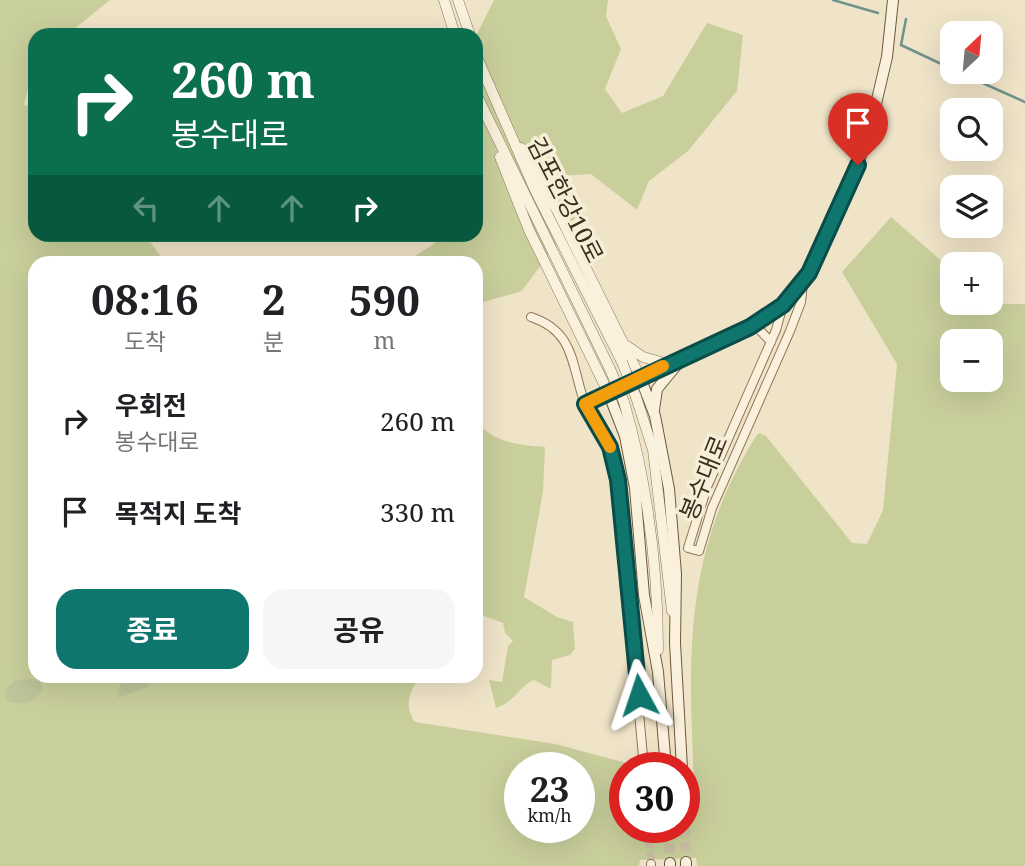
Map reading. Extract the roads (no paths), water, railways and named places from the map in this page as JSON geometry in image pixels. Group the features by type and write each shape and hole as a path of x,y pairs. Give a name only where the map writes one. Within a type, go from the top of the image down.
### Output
{"main road":[{"name":"봉수대로","path":"608,392 754,324 783,305 803,283 849,188 871,131 887,57 893,0"},
{"path":"655,416 657,389 683,357"},
{"path":"640,377 655,416 669,489 676,574 675,643"},
{"path":"608,392 625,436 635,488 646,607 657,673"},
{"name":"봉수대로","path":"675,643 681,752"},
{"name":"봉수대로","path":"657,673 664,752"}],"street":[{"path":"444,0 453,28"},
{"path":"458,0 468,28"},
{"name":"김포한강10로","path":"483,72 505,126 622,362"},
{"name":"김포한강10로","path":"483,109 610,369"},
{"path":"505,126 531,163 558,212 640,377"},
{"path":"492,129 508,182 608,392 585,404"},
{"name":"봉수대로","path":"783,305 771,342 699,508 688,548 693,551 699,551 712,508 790,331 801,302 803,283"},
{"path":"783,305 790,331"},
{"path":"531,317 552,326 564,340 575,365 585,404 610,447 618,480 644,752"},
{"path":"754,324 771,342"},
{"path":"624,342 643,357 668,364"},
{"name":"봉수대로","path":"622,362 653,450 675,643"},
{"name":"봉수대로","path":"610,369 624,402 647,502 657,673"}],"waterway":[{"path":"833,0 878,13"},
{"path":"906,19 901,45 940,63"},
{"path":"985,84 1025,102"}],"tunnel":[{"path":"649,843 651,864"},
{"path":"669,843 670,863"},
{"path":"685,843 686,862"}]}
